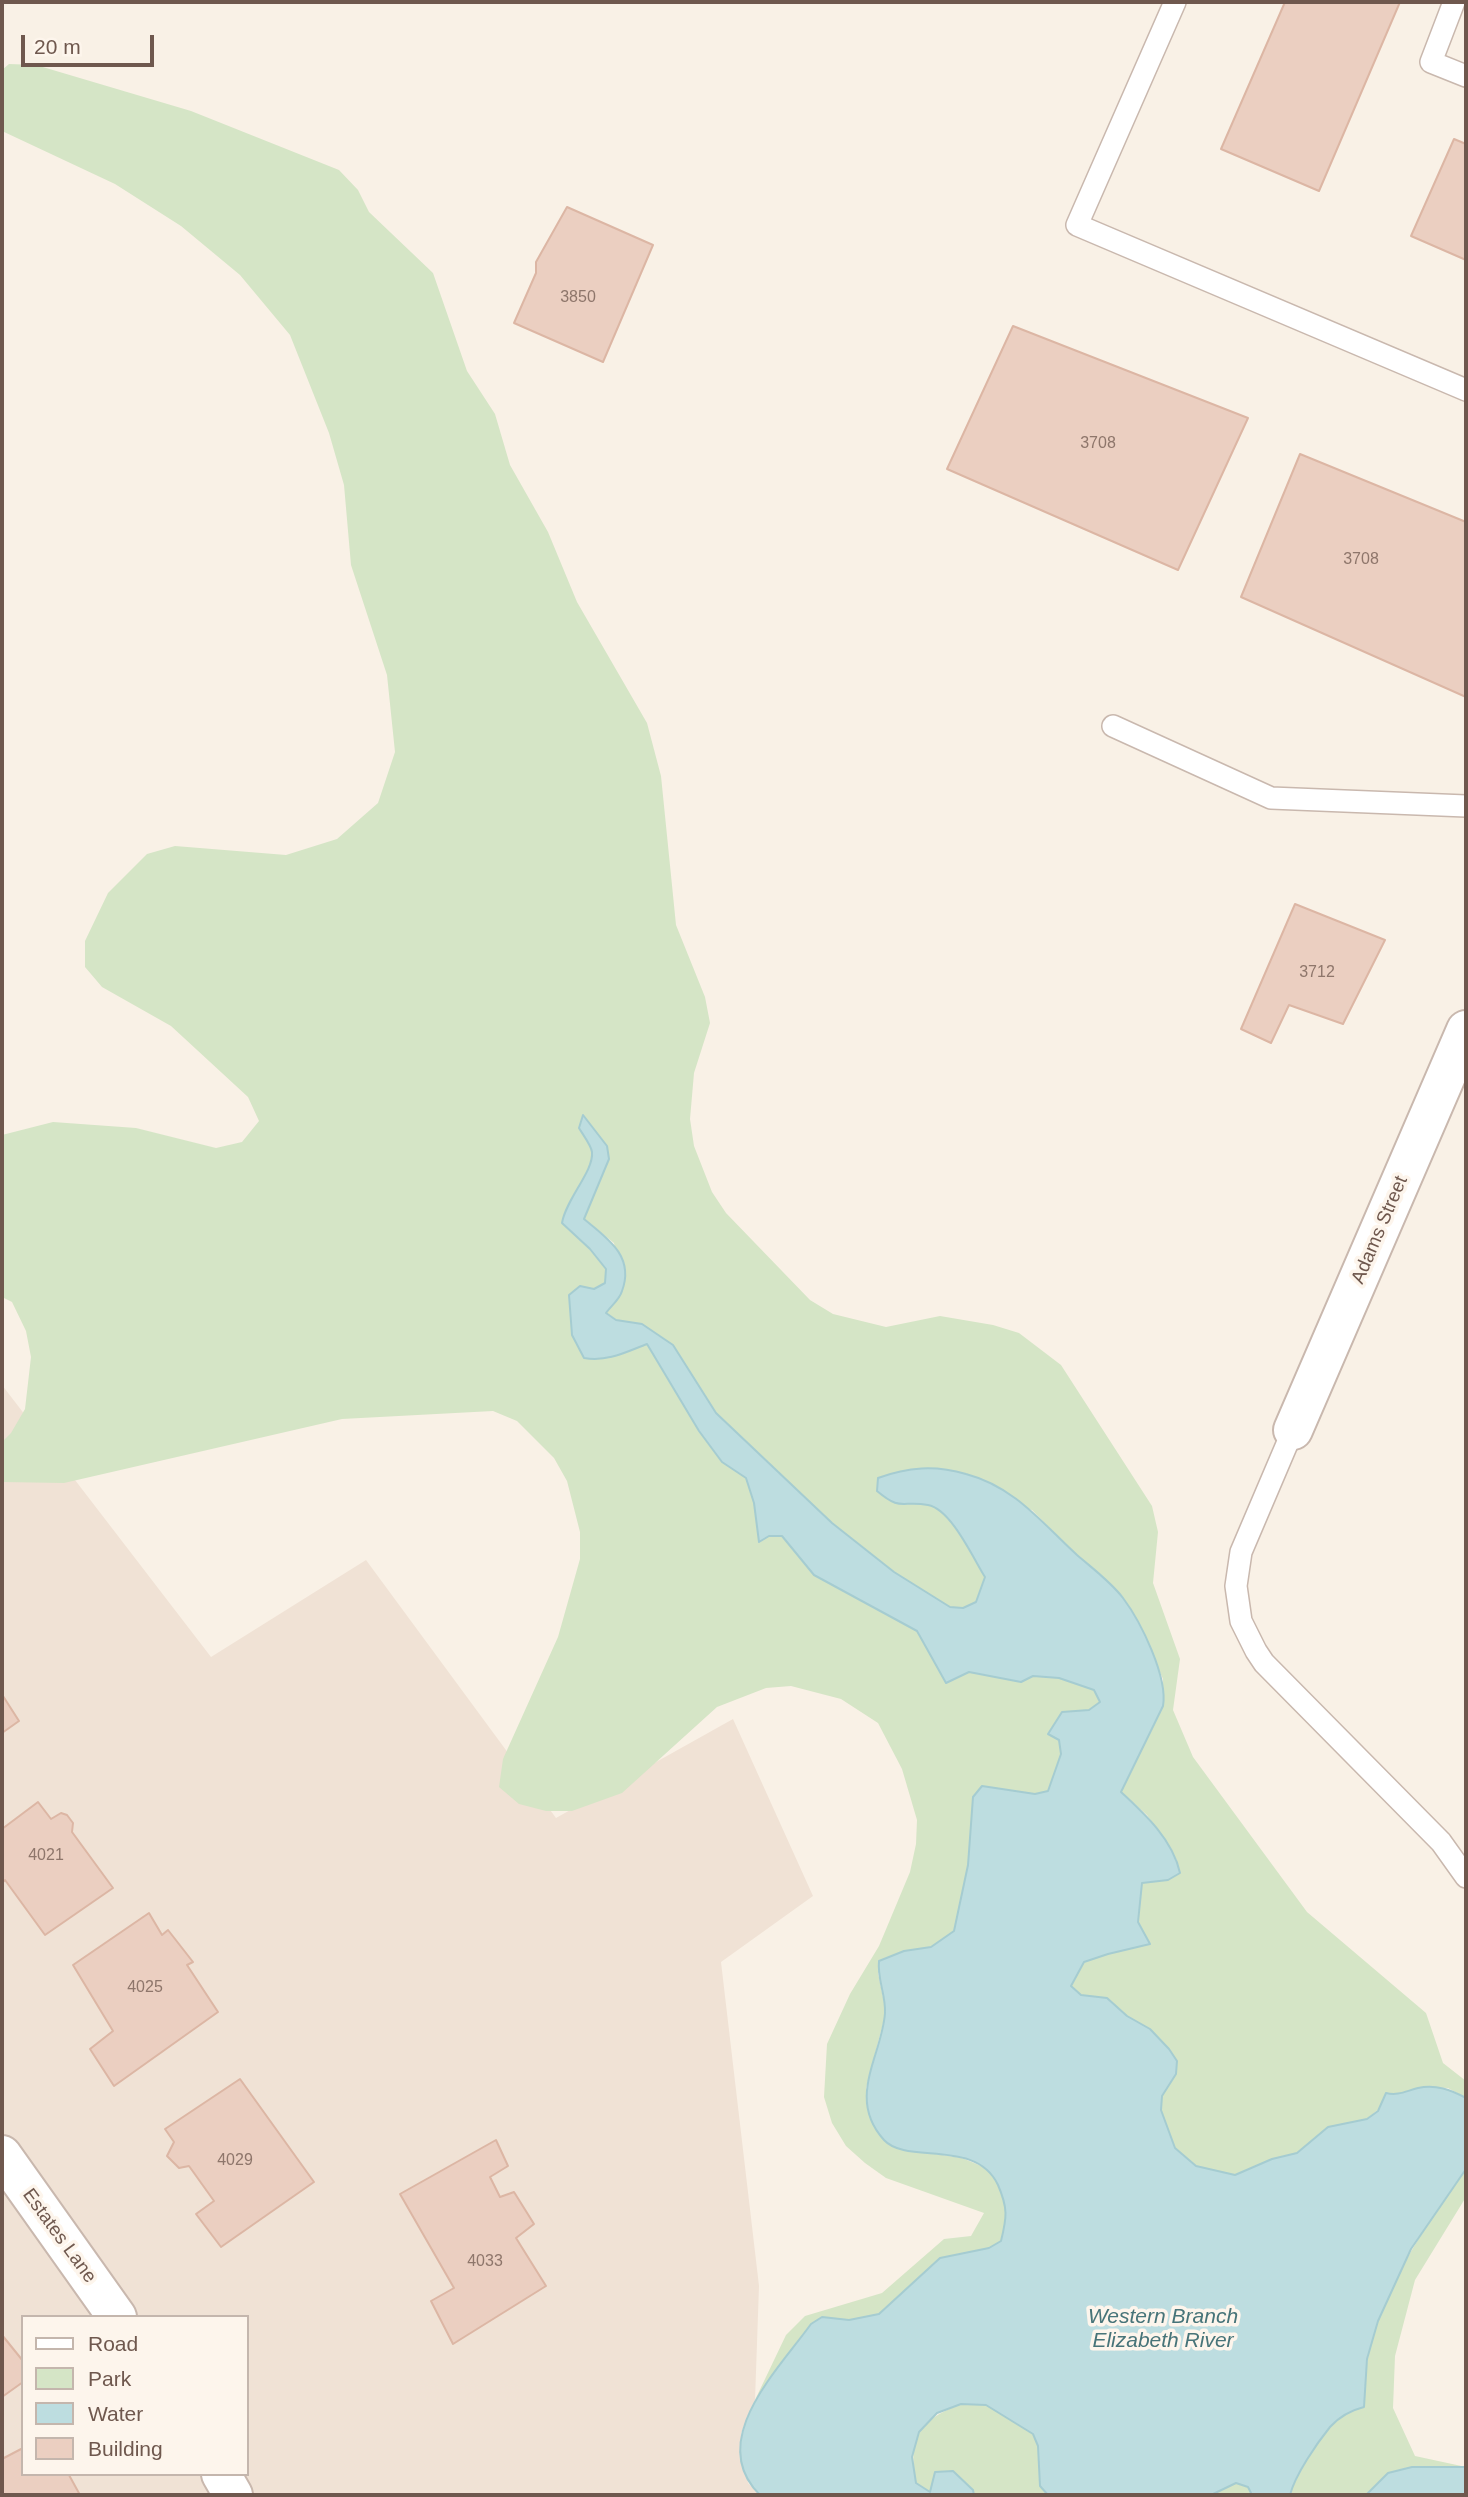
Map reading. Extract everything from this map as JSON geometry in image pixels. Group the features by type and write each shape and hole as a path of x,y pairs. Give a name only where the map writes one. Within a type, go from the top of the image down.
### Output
{"street":[{"name":"Adams Street","path":"1293,1430 1463,1050"},
{"name":"Estates Lane","path":"2,2155 116,2315"},
{"path":"222,2476 233,2495"}],"lane":[{"path":"1175,2 1077,225 1466,390"},
{"path":"1454,2 1431,62 1466,76"},
{"path":"1113,726 1271,798 1466,806"},
{"path":"1293,1430 1241,1552 1236,1586 1241,1620 1264,1663 1441,1842 1466,1877"}],"shaded area":[{"path":"2,1385 211,1657 366,1560 556,1818 733,1719 813,1896 721,1962 759,2286 755,2400 741,2433 748,2483 760,2495 2,2495"}],"green space":[{"path":"9,64 36,65 191,111 339,170 358,190 369,212 433,273 467,371 495,414 510,465 548,532 577,602 647,723 661,776 676,925 705,997 710,1023 694,1073 690,1119 694,1146 712,1192 726,1213 810,1300 833,1314 886,1327 940,1316 993,1325 1019,1333 1061,1365 1152,1506 1158,1532 1153,1583 1180,1659 1173,1710 1193,1757 1307,1912 1426,2013 1443,2063 1466,2081 1466,2098 1448,2088 1421,2087 1395,2095 1367,2119 1328,2127 1297,2153 1272,2159 1235,2175 1196,2166 1175,2148 1161,2110 1162,2096 1176,2074 1150,2029 1127,2016 1107,1998 1081,1995 1071,1986 1084,1962 1150,1944 1138,1922 1142,1883 1168,1880 1177,1860 1147,1815 1121,1792 1163,1706 1163,1679 1136,1618 1122,1596 1032,1510 878,1478 877,1491 885,1497 897,1503 937,1508 961,1535 985,1577 976,1602 963,1608 950,1607 894,1572 832,1523 716,1413 673,1345 642,1324 616,1320 606,1313 622,1292 614,1243 584,1219 609,1159 579,1128 589,1143 591,1160 562,1222 606,1269 606,1283 594,1289 584,1358 608,1358 646,1343 699,1431 722,1462 746,1478 754,1503 759,1542 769,1536 782,1536 814,1575 917,1631 946,1682 969,1672 1021,1682 1033,1676 1059,1678 1094,1690 1100,1703 1089,1710 1062,1712 1048,1734 1059,1740 1061,1754 1048,1791 1035,1794 982,1787 973,1797 968,1865 954,1931 931,1948 904,1951 878,1973 886,2012 866,2088 896,2148 962,2158 986,2168 995,2178 1006,2202 1007,2216 1001,2241 989,2248 940,2258 879,2314 849,2320 822,2317 811,2324 755,2400 786,2335 805,2316 882,2293 944,2239 971,2236 984,2213 886,2178 865,2163 846,2146 832,2123 824,2097 827,2044 850,1994 879,1946 910,1872 916,1844 917,1820 902,1769 878,1723 841,1699 791,1686 766,1688 717,1707 622,1793 572,1811 546,1811 519,1804 499,1787 503,1759 558,1637 580,1559 580,1532 567,1481 554,1458 517,1421 493,1411 342,1419 64,1483 2,1482 2,1442 11,1433 25,1409 31,1357 26,1331 12,1302 2,1297 2,1135 53,1122 136,1128 216,1148 242,1142 259,1121 248,1097 171,1026 102,987 85,967 85,941 108,893 147,854 175,846 286,855 337,839 378,803 395,752 387,675 351,565 344,485 329,433 290,335 240,275 181,226 115,184 2,131 2,70"},
{"path":"1466,2169 1466,2197 1415,2280 1395,2356 1393,2408 1415,2456 1466,2467 1412,2467 1388,2473 1366,2495 1290,2495 1301,2469 1330,2427 1346,2414 1364,2407 1368,2358 1383,2307 1407,2259"},
{"path":"961,2404 986,2405 1033,2434 1038,2446 1040,2485 1048,2495 974,2495 973,2490 930,2493 916,2483 913,2454 919,2433 934,2417"},
{"path":"1236,2483 1248,2487 1252,2495 1211,2495"}],"water":[{"name":"Western Branch Elizabeth River","path":"583,1115 607,1146 609,1159 584,1219 610,1241 622,1258 625,1268 621,1294 606,1313 616,1320 642,1324 673,1345 716,1413 832,1523 894,1572 950,1607 963,1608 976,1602 985,1577 953,1525 937,1508 897,1503 877,1491 878,1478 900,1471 932,1468 966,1474 999,1488 1027,1507 1113,1586 1138,1621 1157,1665 1163,1706 1121,1792 1165,1839 1180,1873 1168,1880 1142,1883 1138,1922 1150,1944 1084,1962 1071,1986 1081,1995 1107,1998 1127,2016 1150,2029 1177,2061 1176,2074 1162,2096 1161,2110 1175,2148 1196,2166 1235,2175 1272,2159 1297,2153 1328,2127 1367,2119 1378,2111 1386,2093 1398,2094 1418,2088 1437,2087 1466,2098 1466,2169 1411,2249 1378,2321 1367,2359 1364,2407 1346,2414 1330,2427 1301,2469 1290,2495 1252,2495 1248,2487 1236,2483 1211,2495 1048,2495 1040,2486 1038,2446 1033,2434 986,2405 961,2404 937,2413 919,2432 912,2457 916,2483 930,2492 935,2472 953,2471 973,2490 974,2495 760,2495 745,2474 740,2452 743,2429 752,2406 811,2324 822,2317 849,2320 879,2314 940,2258 989,2248 1001,2241 1005,2219 1004,2200 988,2171 974,2162 958,2157 895,2147 884,2140 873,2124 867,2093 885,2013 879,1961 904,1951 931,1947 954,1931 968,1865 973,1797 982,1786 1035,1794 1048,1791 1061,1754 1059,1740 1048,1734 1062,1712 1089,1710 1100,1702 1094,1690 1059,1678 1033,1676 1021,1682 969,1672 946,1683 917,1631 814,1575 782,1536 769,1536 759,1542 754,1503 746,1478 722,1462 699,1431 647,1344 609,1357 584,1358 572,1335 569,1295 580,1286 594,1289 605,1283 606,1269 590,1249 562,1223 591,1160 589,1143 579,1128"},
{"path":"1412,2467 1466,2467 1466,2495 1366,2495 1388,2473"}],"building":[{"path":"1285,2 1400,2 1319,191 1221,149"},
{"path":"1454,139 1466,144 1466,260 1411,236"},
{"path":"567,207 653,245 603,362 514,323 536,273 536,262"},
{"path":"1013,326 1248,418 1178,570 947,469"},
{"path":"1300,454 1466,522 1466,697 1241,597"},
{"path":"1295,904 1385,940 1343,1024 1289,1005 1271,1043 1241,1029"},
{"path":"2,1697 19,1721 2,1733"},
{"path":"38,1802 51,1819 61,1813 67,1815 73,1823 72,1832 113,1888 45,1935 5,1880 2,1883 2,1829"},
{"path":"149,1913 162,1935 168,1930 193,1962 187,1965 218,2012 114,2086 90,2049 113,2031 73,1965"},
{"path":"240,2079 314,2182 221,2247 196,2214 214,2201 189,2166 179,2168 167,2156 174,2142 165,2129"},
{"path":"496,2140 508,2166 490,2177 500,2197 514,2192 534,2224 516,2238 546,2286 453,2344 431,2301 454,2288 400,2194"},
{"path":"2,2335 21,2359 21,2383 2,2397"},
{"path":"21,2449 21,2476 70,2476 80,2495 2,2495 2,2459"}]}
